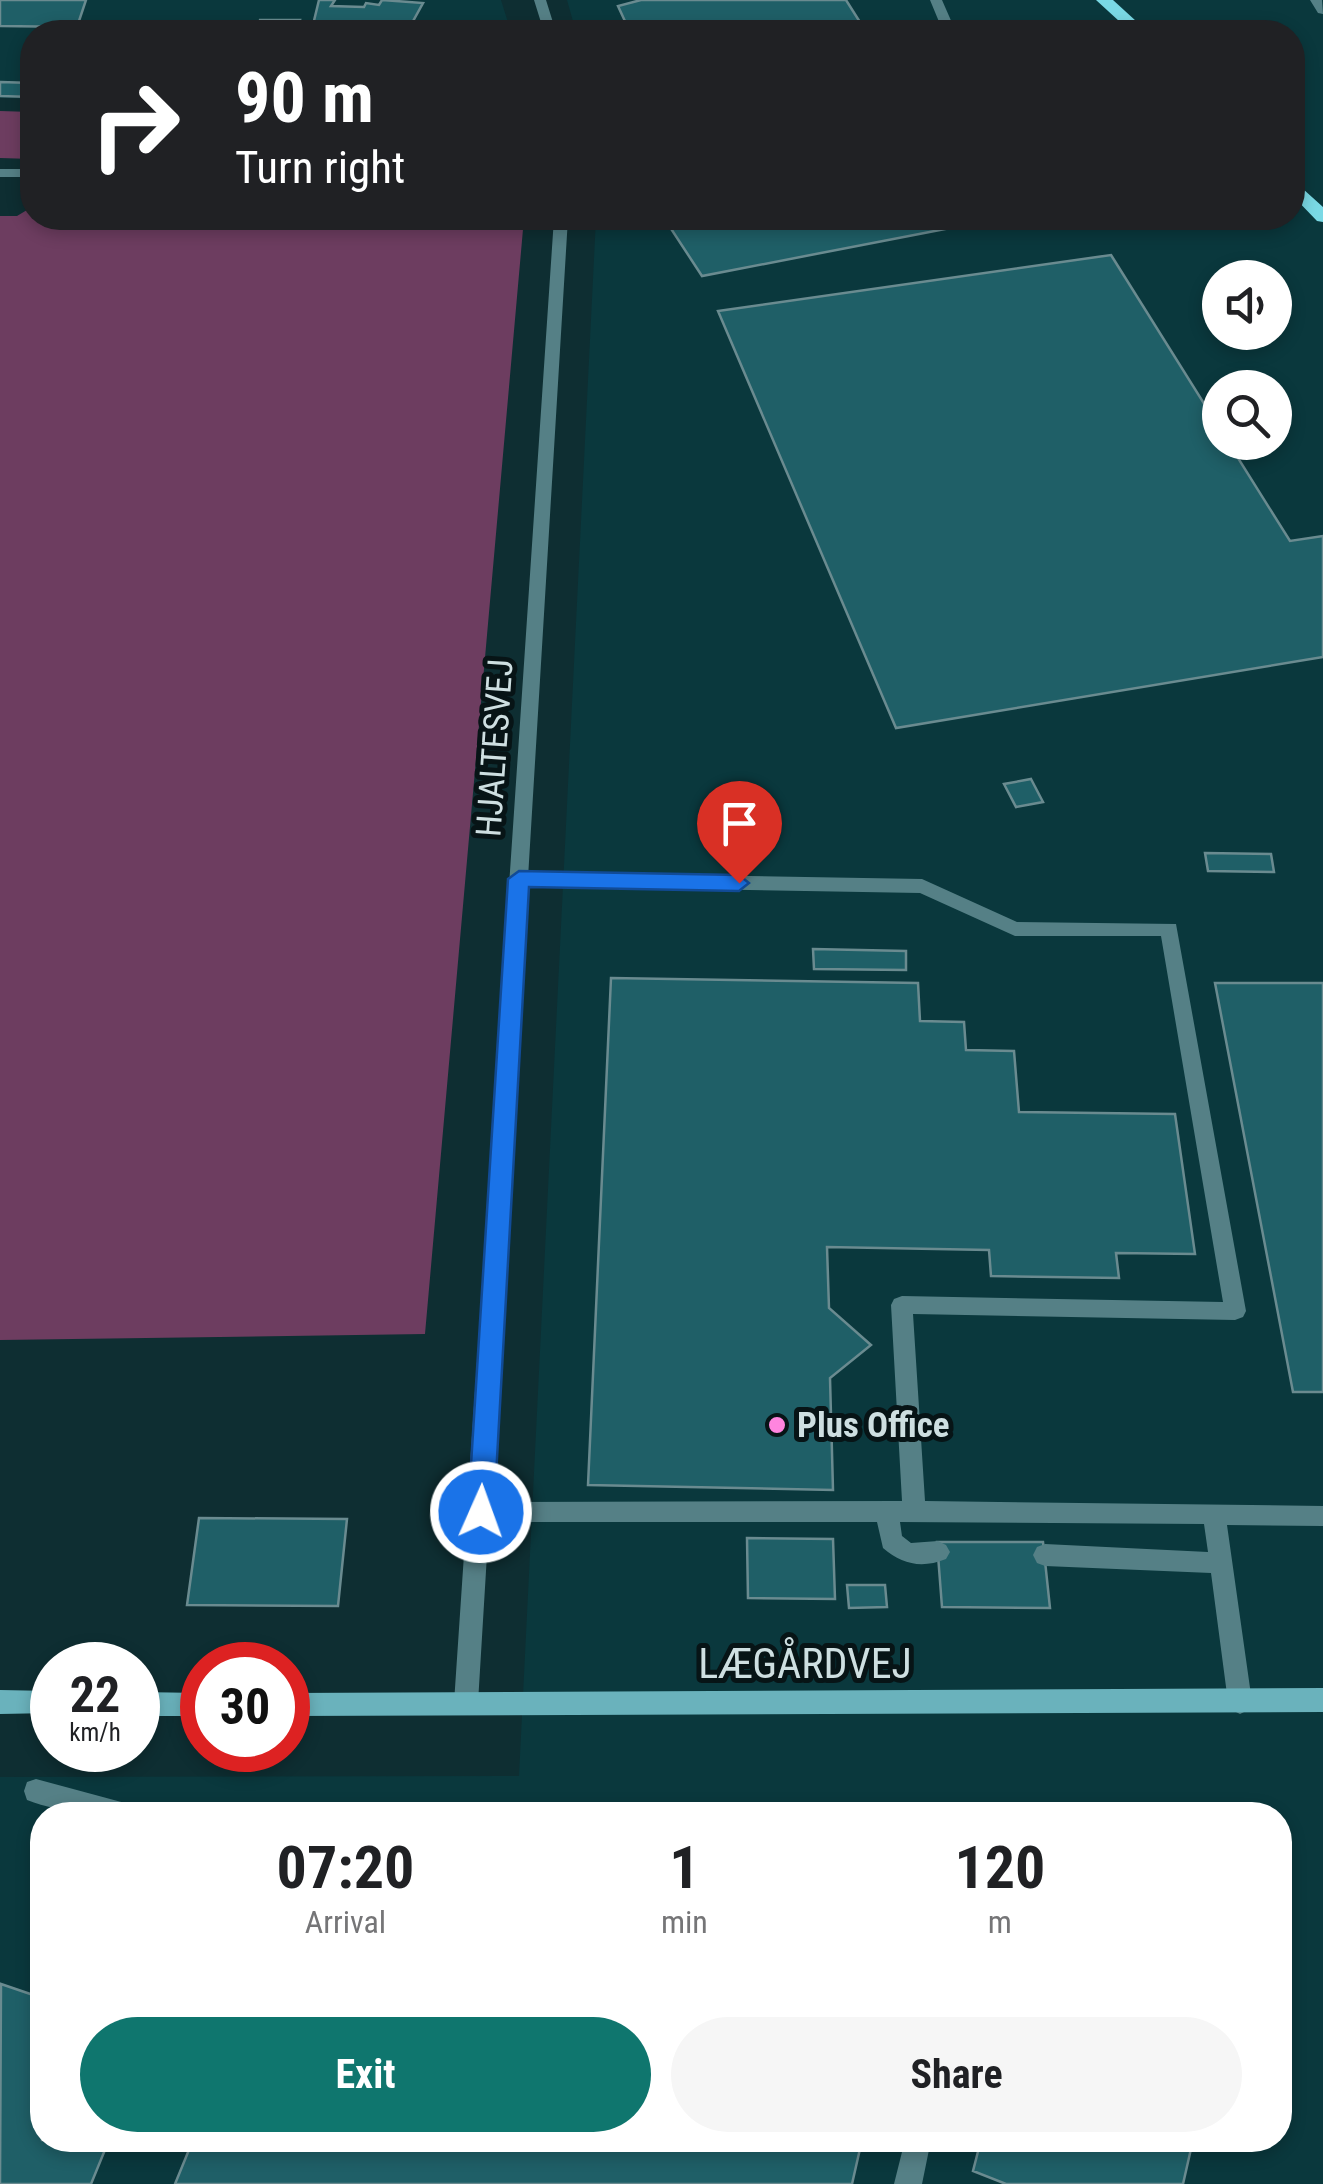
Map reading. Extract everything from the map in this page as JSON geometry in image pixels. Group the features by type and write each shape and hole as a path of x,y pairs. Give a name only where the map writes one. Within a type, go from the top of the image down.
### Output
{"main road":[{"path":"1104,0 1126,20"},
{"path":"1305,198 1323,217"}],"street":[{"path":"1316,0 1323,10"},
{"name":"HJALTESVEJ","path":"466,1703 560,230"},
{"path":"519,879 922,886 1015,929 1169,928 1235,1311 902,1305 914,1512"},
{"path":"481,1512 1323,1516"},
{"path":"888,1514 891,1541 907,1554 938,1552"},
{"path":"1214,1514 1240,1702"},
{"path":"1045,1555 1222,1563"},
{"name":"LÆGÅRDVEJ","path":"310,1705 1323,1700"},
{"path":"0,1702 30,1702"},
{"path":"36,1791 77,1802"},
{"path":"908,2184 915,2152"}],"shaded area":[{"path":"0,0 501,0 507,20 20,20 20,99 0,98"},
{"path":"567,0 1323,0 1323,2184 0,2184 0,1777 519,1776 595,230 1305,230 1305,20 573,20"},
{"path":"0,111 20,112 20,159 0,158"},
{"path":"20,214 20,230 523,230 425,1334 0,1340 0,216"}],"building":[{"path":"0,0 86,0 79,20 20,20 20,26 0,26"},
{"path":"319,0 335,0 331,6 364,7 366,3 379,5 382,0 423,3 414,20 314,20"},
{"path":"641,0 846,0 859,20 624,20 618,6"},
{"path":"0,82 20,83 20,97 0,96"},
{"path":"672,230 940,230 702,276"},
{"path":"1111,255 1202,400 1202,460 1239,460 1290,541 1323,536 1323,657 896,728 718,311"},
{"path":"1031,779 1043,802 1016,807 1004,784"},
{"path":"1205,853 1271,854 1274,872 1208,871"},
{"path":"813,949 906,951 906,970 814,969"},
{"path":"611,978 918,983 920,1021 964,1022 966,1050 1014,1051 1019,1112 1175,1114 1195,1254 1116,1253 1119,1278 991,1276 989,1250 827,1247 829,1308 871,1345 830,1378 833,1490 588,1485"},
{"path":"1215,983 1323,983 1323,1392 1293,1392"},
{"path":"199,1518 347,1519 338,1606 187,1605"},
{"path":"747,1538 833,1539 835,1599 748,1598"},
{"path":"937,1542 1043,1542 1050,1608 942,1607"},
{"path":"847,1585 885,1585 887,1607 849,1608"},
{"path":"1,1984 30,1994 30,2152 104,2152 91,2184 0,2184"},
{"path":"188,2152 859,2152 852,2184 175,2184"},
{"path":"978,2152 1190,2152 1183,2184 1006,2184 973,2171"}],"place":[{"name":"Plus Office","path":"777,1425"}],"route":[{"path":"481,1512 519,879 739,883"}]}
